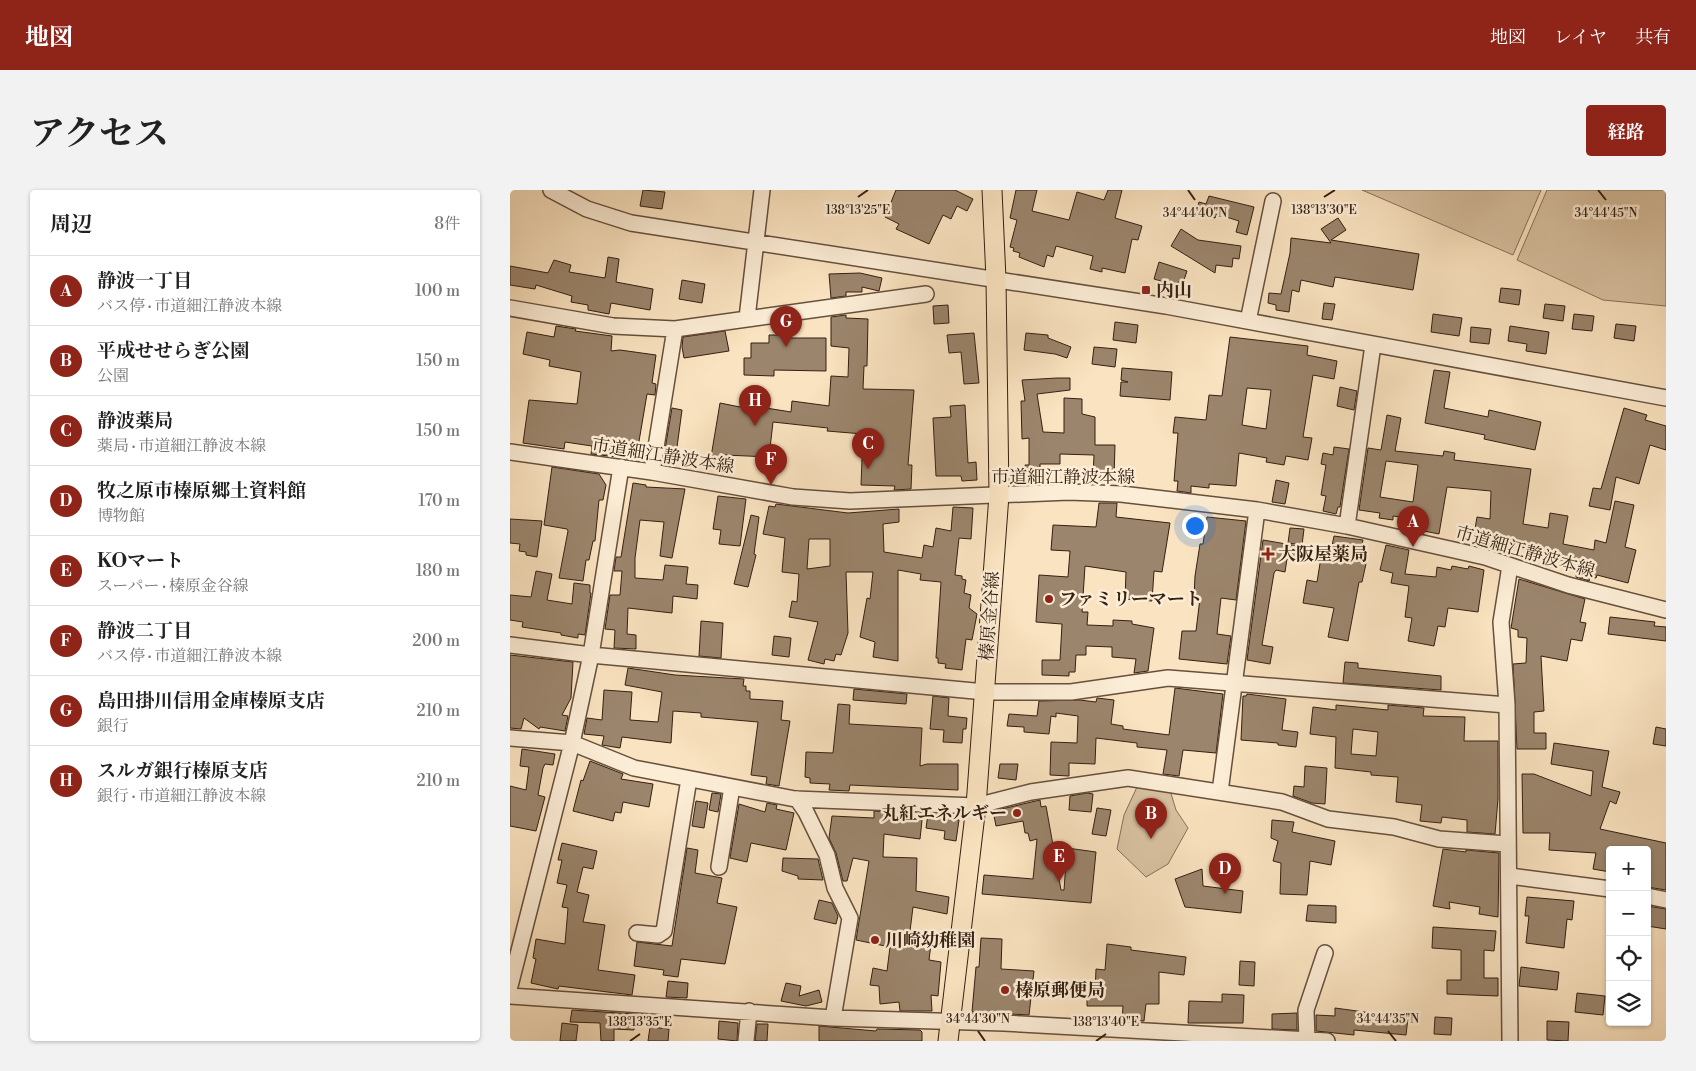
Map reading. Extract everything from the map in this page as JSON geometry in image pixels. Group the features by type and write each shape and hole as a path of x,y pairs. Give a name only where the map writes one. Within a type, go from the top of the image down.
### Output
{"main road":[{"name":"榛原金谷線","path":"949,1032 976,806 999,495 996,278 992,190"}],"street":[{"path":"551,190 587,209 631,223 757,244 996,278 1248,321 1666,398"},
{"path":"746,318 757,244 762,190"},
{"path":"1248,321 1272,201"},
{"path":"510,308 612,326 675,329 926,294"},
{"path":"652,472 675,329"},
{"path":"1347,526 1373,345"},
{"name":"市道細江静波本線","path":"510,452 621,467 793,497 850,501 1069,492 1121,494 1257,510 1347,526 1485,557 1568,585 1666,610"},
{"path":"510,986 572,743 591,655 621,467"},
{"path":"1220,792 1257,510"},
{"path":"1510,566 1501,622 1507,705 1510,1041"},
{"path":"510,645 591,655 985,692 1071,692 1168,678 1507,705"},
{"path":"510,738 572,743 634,768 796,799 976,806 1031,792 1128,778 1282,802 1328,820 1394,827 1439,839 1508,844"},
{"path":"637,933 658,934 664,931 689,779"},
{"path":"719,867 732,787"},
{"path":"796,799 806,812 827,855 835,888 850,918 833,1018"},
{"path":"1510,876 1606,888"},
{"path":"1651,897 1666,900"},
{"path":"1309,1040 1306,1010 1326,953"},
{"path":"510,996 833,1018 949,1032 1004,1023 1327,1041"},
{"path":"746,1041 750,1012"}],"shaded area":[{"path":"1362,190 1541,190 1513,255"},
{"path":"1547,190 1666,190 1666,306 1603,300 1517,260"},
{"path":"1137,787 1170,790 1176,810 1188,828 1168,864 1146,877 1117,849 1124,815"}],"building":[{"path":"643,190 665,192 662,209 640,206"},
{"path":"896,190 955,190 973,199 967,211 957,206 951,219 943,215 929,244 896,229 899,224 885,217"},
{"path":"1016,190 1037,190 1032,211 1069,220 1077,192 1104,200 1108,190 1122,190 1115,218 1142,226 1138,240 1132,239 1125,273 1102,268 1102,272 1090,269 1093,256 1056,246 1053,257 1047,255 1044,267 1019,257 1020,253 1013,251 1014,248 1010,247 1017,220 1010,218"},
{"path":"1209,196 1254,207 1247,235 1236,232 1239,221 1217,214 1215,218 1196,212 1199,202 1206,204"},
{"path":"1338,218 1346,230 1331,240 1419,254 1413,290 1335,277 1333,287 1301,280 1299,292 1292,290 1289,312 1276,310 1276,305 1268,303 1269,293 1281,294 1290,253 1291,238 1331,243 1321,229"},
{"path":"1181,229 1198,240 1241,246 1239,259 1233,258 1232,267 1216,265 1215,273 1171,246"},
{"path":"608,257 619,259 616,282 653,289 650,310 611,303 609,314 588,310 588,305 571,302 572,296 536,285 535,289 510,285 510,266 548,273 554,260 571,265 569,272 605,278"},
{"path":"1159,262 1187,271 1183,283 1178,282 1177,286 1154,279"},
{"path":"860,273 882,278 879,291 862,287 862,292 846,292 846,296 831,298 829,274"},
{"path":"682,280 705,284 702,303 679,299"},
{"path":"1501,288 1521,290 1519,305 1499,302"},
{"path":"1324,303 1335,304 1332,320 1322,319"},
{"path":"1545,304 1565,306 1563,321 1543,318"},
{"path":"948,305 949,323 934,324 933,306"},
{"path":"1433,314 1462,318 1459,336 1431,332"},
{"path":"1574,314 1594,316 1592,331 1572,329"},
{"path":"846,315 846,318 868,319 867,366 864,366 863,389 914,390 908,465 912,465 911,489 894,490 895,486 861,485 863,434 827,431 828,428 773,422 769,457 725,455 723,464 710,463 720,403 740,407 741,404 791,412 792,401 829,406 831,376 848,377 849,348 831,346 831,317"},
{"path":"1115,322 1138,325 1136,343 1113,340"},
{"path":"1616,324 1636,326 1634,341 1614,338"},
{"path":"556,326 576,329 575,331 612,336 611,351 620,350 656,355 652,383 656,384 655,395 647,394 636,459 591,454 592,446 565,442 564,449 523,443 529,400 577,404 581,372 549,366 550,360 523,354 527,332 554,337"},
{"path":"1510,326 1549,332 1546,354 1526,351 1527,344 1508,341"},
{"path":"1471,327 1491,329 1489,344 1470,342"},
{"path":"725,331 729,351 684,358 683,337"},
{"path":"974,333 979,383 964,384 961,352 949,353 947,335"},
{"path":"1026,333 1048,335 1048,338 1071,347 1067,358 1055,354 1024,350"},
{"path":"769,335 784,335 784,338 826,338 826,371 774,370 774,376 744,375 744,358 751,358 751,343 769,343"},
{"path":"1230,337 1308,346 1307,355 1337,361 1334,379 1313,375 1303,437 1312,438 1308,460 1286,456 1284,465 1266,462 1267,458 1239,453 1236,486 1209,484 1209,488 1191,486 1191,493 1177,491 1178,481 1174,481 1178,433 1173,433 1175,417 1206,420 1209,395 1222,396","holes":["1247,388 1271,390 1266,429 1242,425"]},
{"path":"1094,347 1117,349 1115,367 1092,364"},
{"path":"1122,368 1172,372 1170,400 1120,396 1121,382 1128,382 1121,380"},
{"path":"1434,370 1450,372 1444,408 1488,417 1489,410 1541,422 1535,450 1484,439 1485,435 1425,423"},
{"path":"1070,378 1070,390 1037,394 1043,432 1064,433 1064,398 1082,399 1082,414 1095,417 1095,445 1115,445 1114,478 1093,477 1094,455 1060,454 1060,464 1040,464 1040,479 1025,479 1025,465 1029,465 1029,438 1022,439 1021,401 1025,401 1022,380"},
{"path":"1340,387 1357,391 1354,410 1337,406"},
{"path":"965,405 968,463 976,462 977,480 962,481 961,476 936,476 933,418 951,417 950,406"},
{"path":"672,408 682,410 675,462 663,461"},
{"path":"1624,408 1647,415 1645,420 1666,426 1666,450 1650,445 1639,484 1616,477 1610,510 1589,506 1593,488 1601,489"},
{"path":"1387,415 1401,418 1395,451 1443,456 1444,451 1455,453 1454,460 1531,469 1523,524 1548,528 1550,513 1568,516 1563,544 1594,550 1595,540 1606,543 1615,501 1634,505 1625,547 1636,550 1628,583 1597,575 1596,578 1590,577 1589,581 1576,577 1578,562 1544,558 1546,550 1509,546 1510,542 1474,535 1477,517 1490,519 1491,491 1447,487 1439,534 1424,531 1426,521 1393,516 1393,520 1379,518 1380,513 1359,510 1368,448 1381,450","holes":["1386,461 1418,465 1413,502 1380,497"]},
{"path":"1334,447 1349,449 1340,507 1338,507 1336,514 1323,511 1326,496 1321,495 1326,465 1321,464 1323,453 1333,455"},
{"path":"552,467 599,474 606,485 603,500 599,500 595,541 593,541 589,560 586,560 583,581 559,578 568,531 567,529 544,525"},
{"path":"1276,480 1289,483 1285,504 1272,502"},
{"path":"633,483 646,485 646,487 685,489 672,558 660,556 664,522 640,520 635,558 635,578 663,580 665,565 688,567 686,584 698,585 697,599 673,596 672,613 628,608 627,634 636,635 636,649 614,648 615,630 605,629 610,595 620,595 622,571 614,571 616,557 621,557"},
{"path":"718,496 746,499 740,546 719,544 721,530 713,529"},
{"path":"1099,503 1117,503 1116,517 1170,523 1162,572 1154,571 1152,601 1125,599 1126,572 1085,566 1082,612 1088,612 1087,625 1113,626 1113,620 1132,621 1132,624 1154,628 1148,671 1134,673 1136,659 1112,657 1112,647 1086,646 1086,655 1076,655 1075,672 1069,672 1069,676 1042,675 1042,660 1060,660 1062,624 1036,622 1039,575 1068,577 1070,551 1051,550 1053,525 1096,527"},
{"path":"776,504 848,513 899,509 899,522 883,524 884,552 922,558 924,545 933,547 936,528 951,531 953,507 973,508 971,539 959,538 955,575 962,576 962,579 966,580 964,593 971,595 969,608 977,614 972,640 966,639 962,670 945,668 946,664 938,663 938,658 936,658 941,582 920,580 921,574 898,570 898,661 873,657 875,642 860,637 867,598 870,599 873,572 846,572 848,633 841,655 836,654 834,661 825,659 824,664 808,660 818,622 789,617 792,601 797,602 799,574 782,572 785,538 763,534 769,506 775,507","holes":["809,539 830,539 830,566 807,569"]},
{"path":"751,515 759,517 754,554 756,555 748,587 734,584"},
{"path":"1207,517 1246,521 1236,600 1221,598 1217,634 1231,636 1227,664 1179,659 1182,631 1196,631 1200,598 1194,597 1195,576"},
{"path":"510,519 542,521 537,557 526,555 526,552 519,551 520,544 510,543"},
{"path":"1290,528 1304,529 1302,545 1288,543"},
{"path":"1334,536 1363,540 1360,557 1367,559 1362,582 1359,582 1348,641 1328,637 1334,608 1303,603 1307,580 1317,582 1323,545 1332,546"},
{"path":"1263,540 1298,546 1295,561 1287,559 1285,572 1276,570 1274,573 1262,645 1273,647 1270,664 1247,660"},
{"path":"1386,545 1409,550 1405,574 1436,577 1437,567 1451,570 1452,566 1468,569 1469,566 1484,570 1478,612 1448,608 1445,627 1438,626 1434,646 1408,641 1412,618 1405,617 1409,586 1391,583 1393,573 1380,570"},
{"path":"536,571 552,574 547,600 572,604 574,583 590,585 591,593 585,635 578,634 578,638 561,635 561,633 522,627 523,622 510,620 510,595 531,597"},
{"path":"1519,579 1585,599 1580,622 1586,623 1582,641 1571,639 1567,661 1541,656 1544,711 1534,712 1534,733 1546,733 1546,749 1517,749 1513,664 1526,663 1527,638 1518,637 1518,630 1511,628"},
{"path":"1610,617 1655,622 1654,626 1666,627 1666,641 1608,634"},
{"path":"701,621 723,623 721,658 699,656"},
{"path":"774,636 791,638 789,657 772,655"},
{"path":"510,655 573,662 571,698 562,715 568,716 565,731 540,727 539,729 524,718 521,729 510,728"},
{"path":"1345,662 1358,663 1358,668 1441,676 1441,690 1343,683"},
{"path":"628,668 675,675 744,679 743,686 746,686 746,691 750,691 750,699 783,701 781,720 790,721 779,786 766,784 767,777 751,775 758,722 701,717 701,713 673,711 671,743 622,737 620,748 602,745 604,736 584,734 587,718 602,720 604,690 632,692 630,720 658,722 662,692 625,685"},
{"path":"1175,688 1223,694 1216,753 1183,750 1179,776 1163,774 1167,750 1137,747 1137,743 1096,738 1095,764 1069,763 1069,776 1050,775 1051,742 1077,743 1078,716 1056,713 1056,717 1051,716 1049,734 1024,732 1024,727 1007,726 1009,714 1037,716 1039,701 1080,700 1096,702 1097,698 1114,700 1111,724 1123,726 1123,729 1169,735"},
{"path":"854,689 907,694 906,704 853,700"},
{"path":"1247,694 1286,699 1282,730 1298,732 1296,747 1278,745 1278,743 1241,740 1243,696"},
{"path":"933,696 949,698 948,716 967,718 966,729 963,729 962,743 943,742 944,730 930,729"},
{"path":"838,704 850,705 849,724 922,728 920,766 927,764 958,764 958,790 850,785 849,791 829,790 830,784 810,783 810,778 805,777 806,752 833,753"},
{"path":"1336,705 1388,710 1388,705 1424,708 1423,716 1465,717 1464,741 1498,741 1498,799 1495,834 1467,832 1467,820 1442,817 1441,823 1420,821 1422,805 1396,802 1398,777 1371,775 1371,772 1335,768 1336,737 1310,734 1313,707 1336,710","holes":["1353,729 1378,732 1376,756 1351,754"]},
{"path":"1656,727 1666,729 1666,746 1653,744"},
{"path":"1554,743 1609,751 1602,787 1620,792 1616,804 1610,801 1600,829 1666,843 1666,890 1651,888 1651,846 1606,846 1606,871 1593,869 1596,853 1549,850 1550,833 1523,833 1522,774 1534,774 1591,796 1593,771 1551,764"},
{"path":"522,749 555,754 553,765 545,764 543,768 538,795 545,797 536,831 510,826 510,786 526,790 529,767 520,766"},
{"path":"590,761 623,774 621,779 653,784 649,807 623,802 621,813 615,812 613,821 573,811 581,780 583,781"},
{"path":"1000,764 1018,764 1016,780 998,778"},
{"path":"1305,766 1327,768 1325,804 1312,803 1293,796 1294,786 1304,787"},
{"path":"712,793 721,794 718,812 709,810"},
{"path":"1087,793 1093,794 1091,812 1069,810 1070,796"},
{"path":"1040,800 1041,807 1046,806 1061,890 1064,890 1067,848 1096,852 1091,903 982,894 984,875 1033,879 1037,839 1030,841 1028,833 1025,833 1023,821 996,826 993,811"},
{"path":"696,801 708,803 704,828 692,826"},
{"path":"767,803 777,805 776,809 794,813 786,850 751,843 747,862 730,858 739,804 765,812"},
{"path":"1097,808 1111,810 1106,836 1092,834"},
{"path":"874,811 888,812 888,816 922,820 920,839 884,834 883,857 917,858 916,891 949,897 947,914 913,907 910,931 932,936 929,960 941,962 938,996 931,995 932,1011 900,1011 899,1002 880,1004 879,986 870,985 873,968 887,971 890,947 856,940 869,861 853,858 847,881 843,881 836,853 829,838 832,816 874,818"},
{"path":"928,814 951,816 951,819 959,820 956,841 944,839 945,831 926,828"},
{"path":"1272,820 1294,822 1292,832 1335,841 1331,865 1310,861 1307,895 1280,894 1281,863 1273,861 1278,841 1271,838"},
{"path":"562,843 597,851 593,869 583,867 577,892 589,895 583,922 605,925 598,970 635,975 632,995 559,986 558,989 531,983 536,959 533,958 536,939 565,944 568,908 562,907 567,885 557,883 562,860 558,860"},
{"path":"687,848 698,850 695,873 722,878 717,903 737,907 725,964 681,959 678,977 663,975 664,970 634,966 637,942 672,946"},
{"path":"1443,849 1499,853 1498,917 1479,914 1480,907 1449,902 1450,909 1433,906"},
{"path":"783,858 818,859 823,880 798,879 798,876 782,871"},
{"path":"1202,869 1203,886 1243,891 1241,913 1185,907 1175,879"},
{"path":"1527,897 1574,901 1572,920 1567,919 1564,948 1526,943 1529,916 1525,916"},
{"path":"819,900 832,903 838,916 836,924 814,919"},
{"path":"1308,905 1336,906 1336,923 1306,921"},
{"path":"1651,907 1666,909 1666,929 1651,927"},
{"path":"1433,927 1496,931 1494,951 1484,950 1484,978 1498,978 1498,996 1447,994 1447,980 1461,980 1461,950 1432,948"},
{"path":"981,938 1002,939 1001,969 1034,971 1029,1015 972,1012 976,967 979,967"},
{"path":"1107,944 1131,947 1131,950 1186,957 1184,975 1159,972 1159,1004 1146,1004 1144,1021 1122,1020 1123,1006 1087,1006 1087,992 1095,992 1096,969 1105,970"},
{"path":"1240,961 1255,962 1254,986 1239,985"},
{"path":"1521,967 1559,972 1557,990 1519,986"},
{"path":"668,981 688,983 687,998 666,997"},
{"path":"786,983 801,986 799,996 819,990 822,1002 806,1006 781,1001"},
{"path":"1577,993 1605,996 1603,1015 1575,1012"},
{"path":"1222,994 1244,995 1243,1023 1188,1023 1189,1001 1222,1002"},
{"path":"1335,1008 1408,1018 1406,1035 1354,1030 1354,1035 1316,1031 1316,1015 1335,1016"},
{"path":"572,1010 635,1014 634,1030 614,1029 614,1041 601,1041 600,1023 570,1022"},
{"path":"1297,1013 1297,1030 1272,1029 1272,1014"},
{"path":"1435,1017 1452,1018 1451,1035 1434,1034"},
{"path":"719,1021 738,1023 737,1041 718,1039"},
{"path":"1547,1021 1569,1022 1568,1041 1547,1040"},
{"path":"562,1023 578,1025 576,1041 560,1041"},
{"path":"757,1024 768,1024 767,1041 755,1041"},
{"path":"819,1026 876,1031 877,1029 920,1030 922,1032 922,1041 819,1041"},
{"path":"650,1027 669,1029 668,1041 648,1041"}],"place":[{"name":"内山","path":"1146,290"},
{"name":"島田掛川信用金庫榛原支店","path":"786,347"},
{"name":"スルガ銀行榛原支店","path":"755,426"},
{"name":"静波薬局","path":"868,469"},
{"name":"静波二丁目","path":"771,485"},
{"name":"静波一丁目","path":"1413,547"},
{"name":"大阪屋薬局","path":"1268,554"},
{"name":"ファミリーマート","path":"1049,599"},
{"name":"丸紅エネルギー","path":"1017,813"},
{"name":"平成せせらぎ公園","path":"1151,839"},
{"name":"KOマート","path":"1059,882"},
{"name":"牧之原市榛原郷土資料館","path":"1225,894"},
{"name":"川崎幼稚園","path":"875,940"},
{"name":"榛原郵便局","path":"1005,990"}]}
